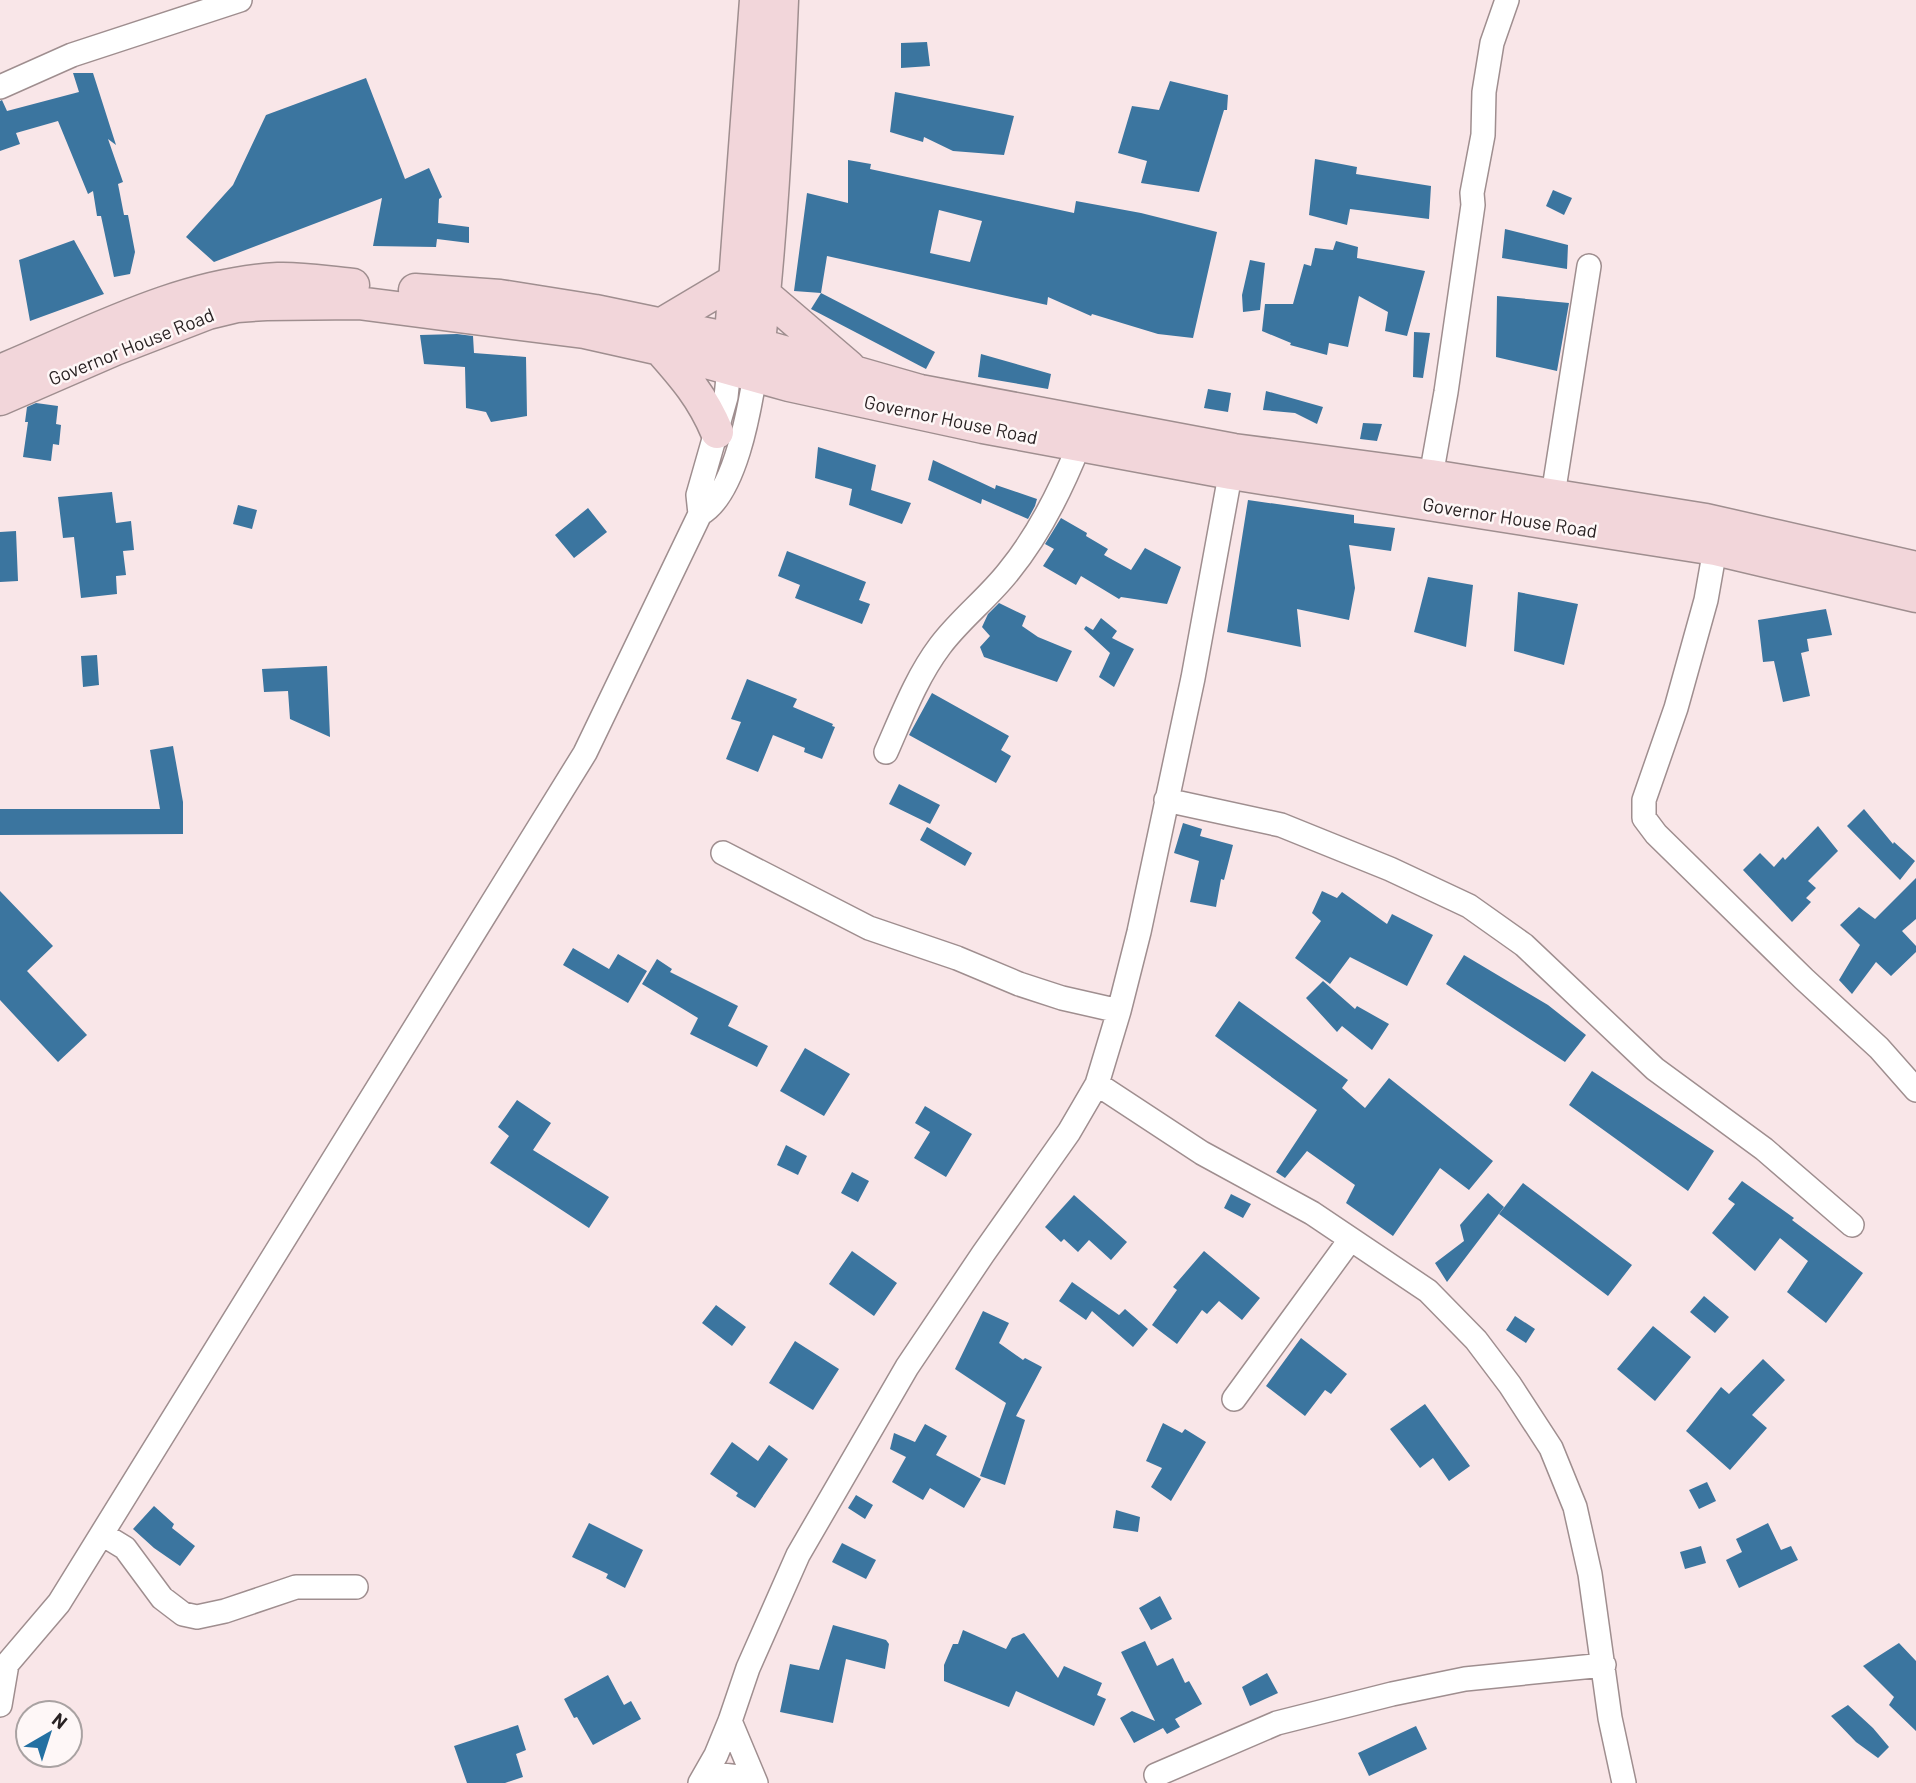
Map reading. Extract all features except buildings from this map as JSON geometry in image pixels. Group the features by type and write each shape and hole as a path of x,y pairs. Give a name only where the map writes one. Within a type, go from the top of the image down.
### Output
{"main road":[{"path":"744,357 736,280 756,0"},
{"path":"744,357 765,295 776,141 782,0"},
{"name":"Governor House Road","path":"0,371 151,308 216,287 280,279 500,296 744,357 855,372 920,391 1232,461 1715,549 1916,596"},
{"path":"717,432 700,398 661,336 736,280"},
{"path":"765,295 855,372"},
{"name":"Governor House Road","path":"0,399 115,349 208,313 237,306 358,303 584,332 661,336"},
{"name":"Governor House Road","path":"744,357 789,385 970,425 1079,445 1232,461 1431,475 1706,520 1916,568"}],"street":[{"path":"0,87 72,55 240,0"},
{"path":"1431,475 1446,392 1472,193 1483,135 1483,92 1492,43 1507,0"},
{"path":"1553,495 1589,266"},
{"path":"700,514 698,495 726,397 744,357"},
{"path":"0,1705 4,1666 59,1603 585,753 700,514 715,503 738,454 749,416 744,357"},
{"path":"886,751 914,689 940,646 1009,572 1044,522 1079,445"},
{"path":"730,1721 755,1781 704,1778 730,1721 748,1668 798,1555 907,1367 1069,1132 1097,1084 1139,932 1193,678 1232,461"},
{"path":"1715,549 1706,600 1679,696 1644,800 1644,818 1656,834 1804,979 1880,1048 1916,1090"},
{"path":"1166,800 1281,825 1390,869 1469,906 1524,945 1656,1069 1764,1149 1852,1225"},
{"path":"723,853 869,928 957,958 1019,984 1062,998 1119,1011"},
{"path":"1097,1084 1202,1153 1312,1213 1428,1291 1476,1340 1510,1385 1551,1448 1575,1507 1590,1574 1611,1718 1624,1783"},
{"path":"1234,1399 1350,1240"},
{"path":"102,1534 125,1548 162,1598 183,1614 197,1617 225,1611 296,1587 356,1587"},
{"path":"1156,1775 1277,1723 1465,1679 1604,1665"}]}
